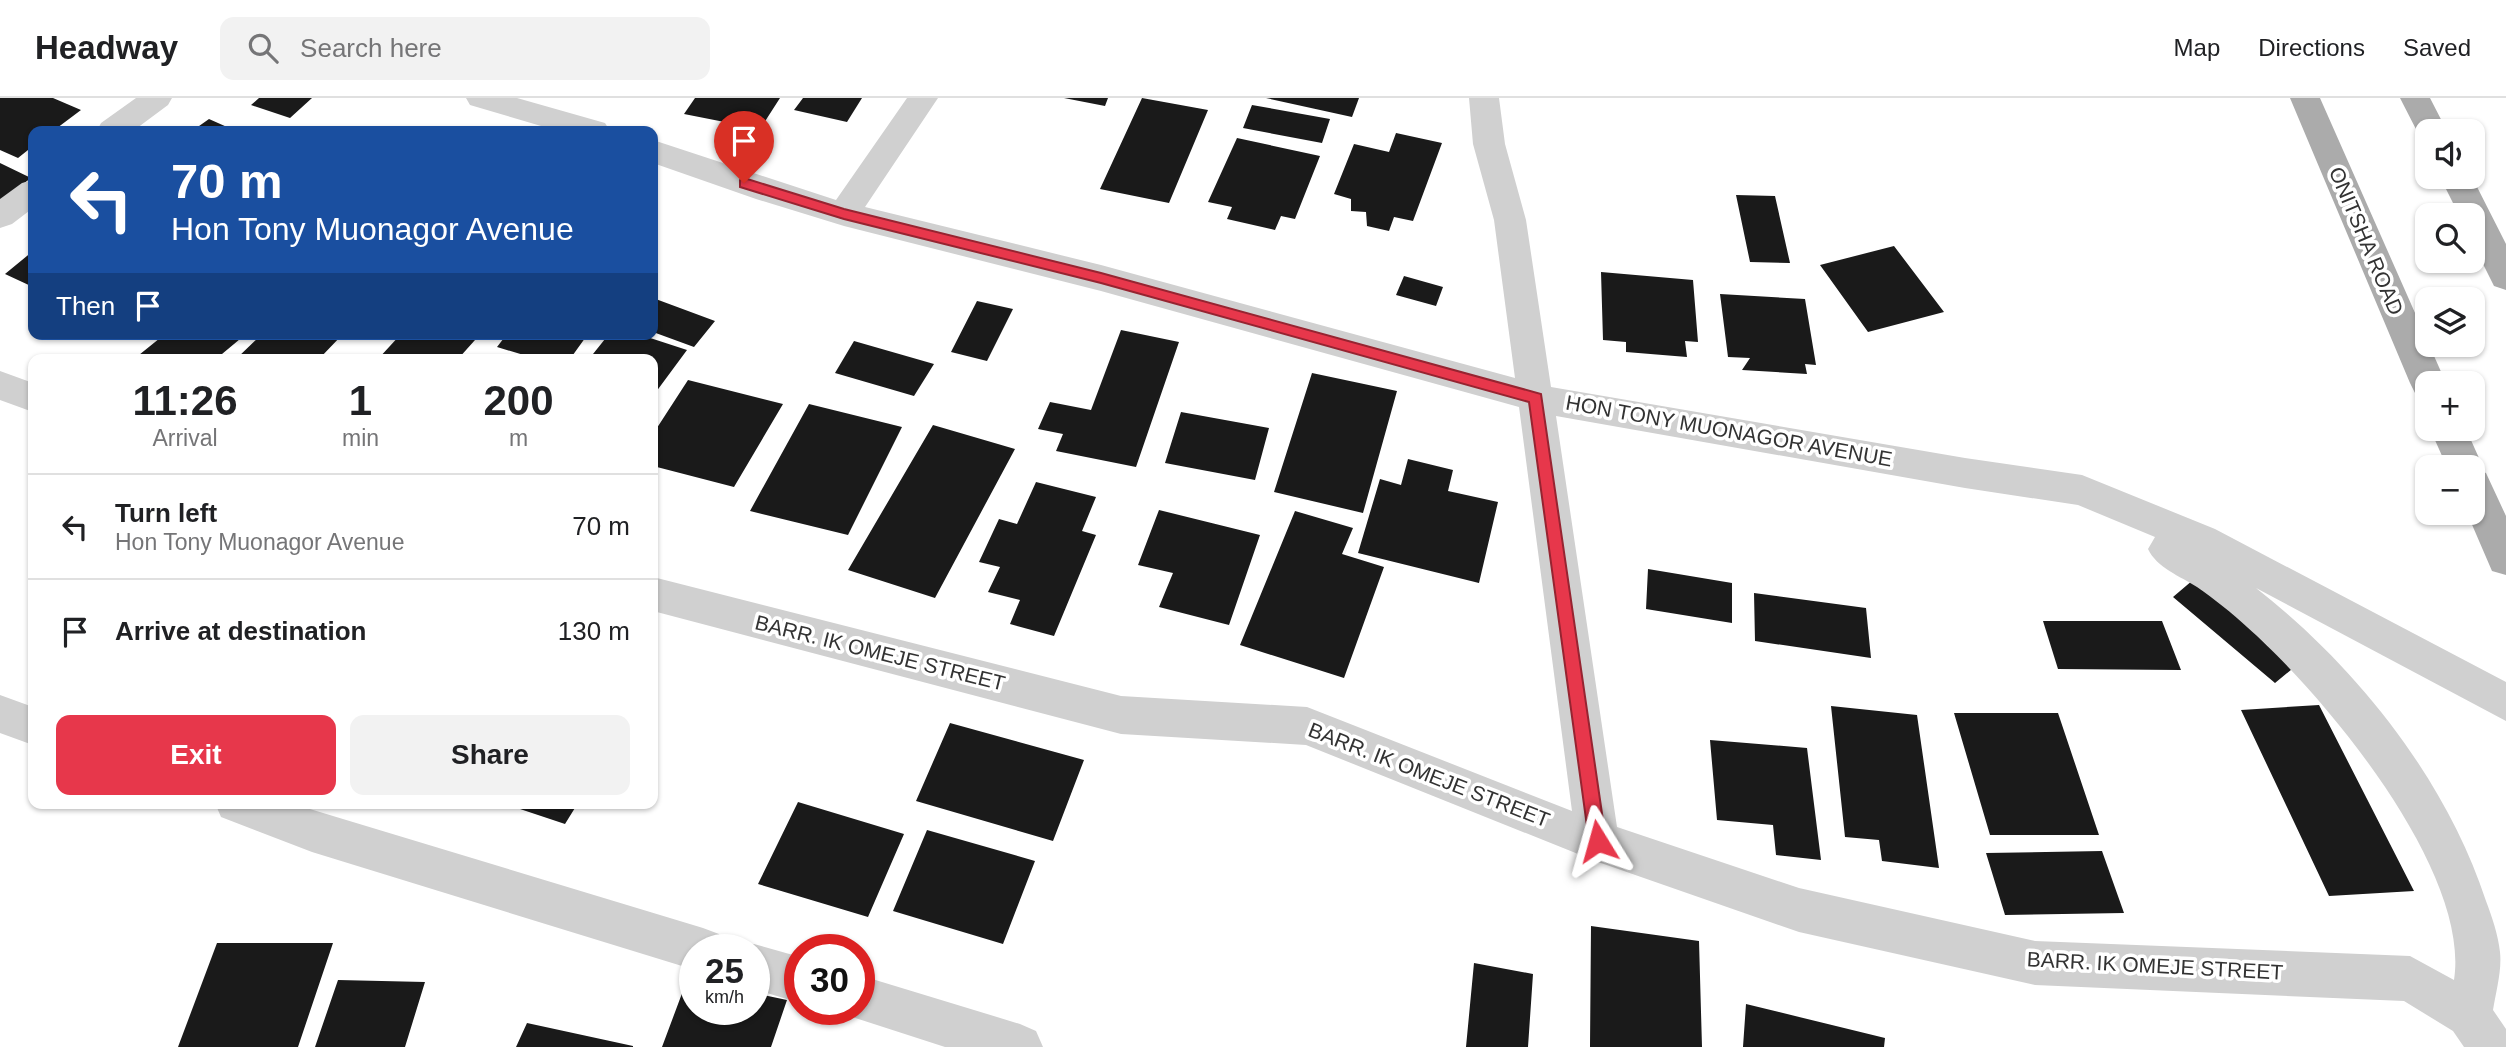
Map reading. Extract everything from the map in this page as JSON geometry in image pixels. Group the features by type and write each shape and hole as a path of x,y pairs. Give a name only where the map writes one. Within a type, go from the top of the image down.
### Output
{"main road":[{"name":"ONITSHA ROAD","path":"2305,98 2423,371"},
{"path":"2415,98 2426,119"},
{"path":"2462,189 2506,276"},
{"path":"2485,511 2506,559"}],"street":[{"path":"119,126 157,98"},
{"path":"481,98 577,126"},
{"path":"844,214 923,98"},
{"path":"1483,98 1489,144 1510,220 1598,841"},
{"name":"HON TONY MUONAGOR AVENUE","path":"658,153 767,191 844,214 1101,278 1536,398 1965,473 2082,490"},
{"path":"0,216 28,195"},
{"path":"0,385 28,396"},
{"path":"2082,490 2202,540 2506,703"},
{"path":"2082,490 2151,541 2193,562 2297,646 2348,706 2404,779 2446,849 2466,897 2478,957 2480,1031"},
{"name":"BARR. IK OMEJE STREET","path":"658,595 1121,715 1307,726 1598,841 1799,910 2035,963 2410,979 2480,1031"},
{"path":"252,809 312,832 679,943"},
{"path":"875,1003 1020,1047"}],"building":[{"path":"0,98 53,98 81,110 60,126 28,126 28,150 18,158 0,150"},
{"path":"259,98 312,98 290,118 251,105"},
{"path":"695,98 780,98 760,129 684,114"},
{"path":"803,98 862,98 847,122 794,110"},
{"path":"1064,98 1108,98 1105,106"},
{"path":"1142,98 1208,110 1169,203 1100,189"},
{"path":"1266,98 1359,98 1352,117"},
{"path":"1252,105 1330,119 1322,143 1243,128"},
{"path":"209,119 225,126 199,126"},
{"path":"1396,133 1442,143 1413,221 1394,217 1389,231 1367,226 1366,212 1351,211 1351,199 1334,194 1354,144 1389,152"},
{"path":"1237,138 1320,156 1295,219 1281,216 1275,230 1227,219 1232,207 1208,202"},
{"path":"0,163 28,177 28,180 0,201"},
{"path":"1736,195 1775,196 1790,263 1750,262"},
{"path":"1894,246 1944,312 1868,332 1820,265"},
{"path":"28,255 28,285 5,274"},
{"path":"1601,272 1693,280 1698,342 1685,341 1687,357 1626,352 1626,342 1603,340"},
{"path":"1404,276 1443,287 1436,306 1396,295"},
{"path":"1720,294 1805,299 1816,365 1805,364 1807,374 1742,370 1750,358 1728,357"},
{"path":"658,300 715,321 694,347 658,334"},
{"path":"977,301 1013,309 987,361 951,352"},
{"path":"1121,330 1179,342 1136,467 1056,451 1063,434 1038,429 1050,402 1091,410"},
{"path":"158,340 239,340 222,354 140,354"},
{"path":"256,340 337,340 324,354 241,354"},
{"path":"395,340 475,340 462,354 383,354"},
{"path":"502,340 584,340 574,354 520,354 497,347"},
{"path":"604,340 656,340 687,350 658,389 658,354 593,354"},
{"path":"854,341 934,364 914,396 835,373"},
{"path":"1312,373 1397,391 1363,513 1274,492"},
{"path":"688,380 783,404 734,487 658,467 658,426"},
{"path":"809,404 902,427 848,535 750,511"},
{"path":"1181,412 1269,428 1255,480 1165,463"},
{"path":"933,425 1015,449 935,598 848,570"},
{"path":"1408,459 1453,470 1448,491 1498,502 1479,583 1358,553 1380,479 1401,485"},
{"path":"1036,482 1096,497 1082,531 1096,535 1054,636 1010,624 1020,600 988,592 1000,567 979,562 999,519 1017,524"},
{"path":"1159,510 1260,535 1229,625 1159,607 1173,573 1138,565"},
{"path":"1295,511 1353,528 1342,554 1384,567 1344,678 1240,645"},
{"path":"1648,569 1732,583 1732,623 1646,609"},
{"path":"2193,580 2297,665 2275,683 2173,597"},
{"path":"1754,593 1866,608 1871,658 1755,641"},
{"path":"2043,621 2162,621 2181,670 2058,669"},
{"path":"2319,705 2414,891 2329,896 2241,710"},
{"path":"1831,706 1917,715 1939,868 1882,861 1879,840 1845,837"},
{"path":"1954,713 2058,713 2099,835 1990,835"},
{"path":"950,723 1084,760 1053,841 916,801"},
{"path":"1710,740 1807,748 1821,860 1776,855 1773,825 1717,820"},
{"path":"798,802 904,834 868,917 758,884"},
{"path":"520,809 574,809 565,824"},
{"path":"927,830 1035,861 1003,944 893,911"},
{"path":"2102,851 2124,913 2005,915 1986,853"},
{"path":"1591,926 1699,941 1702,1047 1590,1047"},
{"path":"217,943 333,943 298,1047 178,1047"},
{"path":"1474,963 1533,974 1528,1047 1466,1047"},
{"path":"338,980 425,982 405,1047 315,1047"},
{"path":"770,996 784,999 784,1009 771,1047 662,1047 679,1001 679,1025 770,1025"},
{"path":"1746,1004 1885,1038 1884,1047 1743,1047"},
{"path":"527,1023 633,1046 633,1047 516,1047"}],"route":[{"path":"744,183 844,214 1101,278 1536,398 1598,841"}]}
